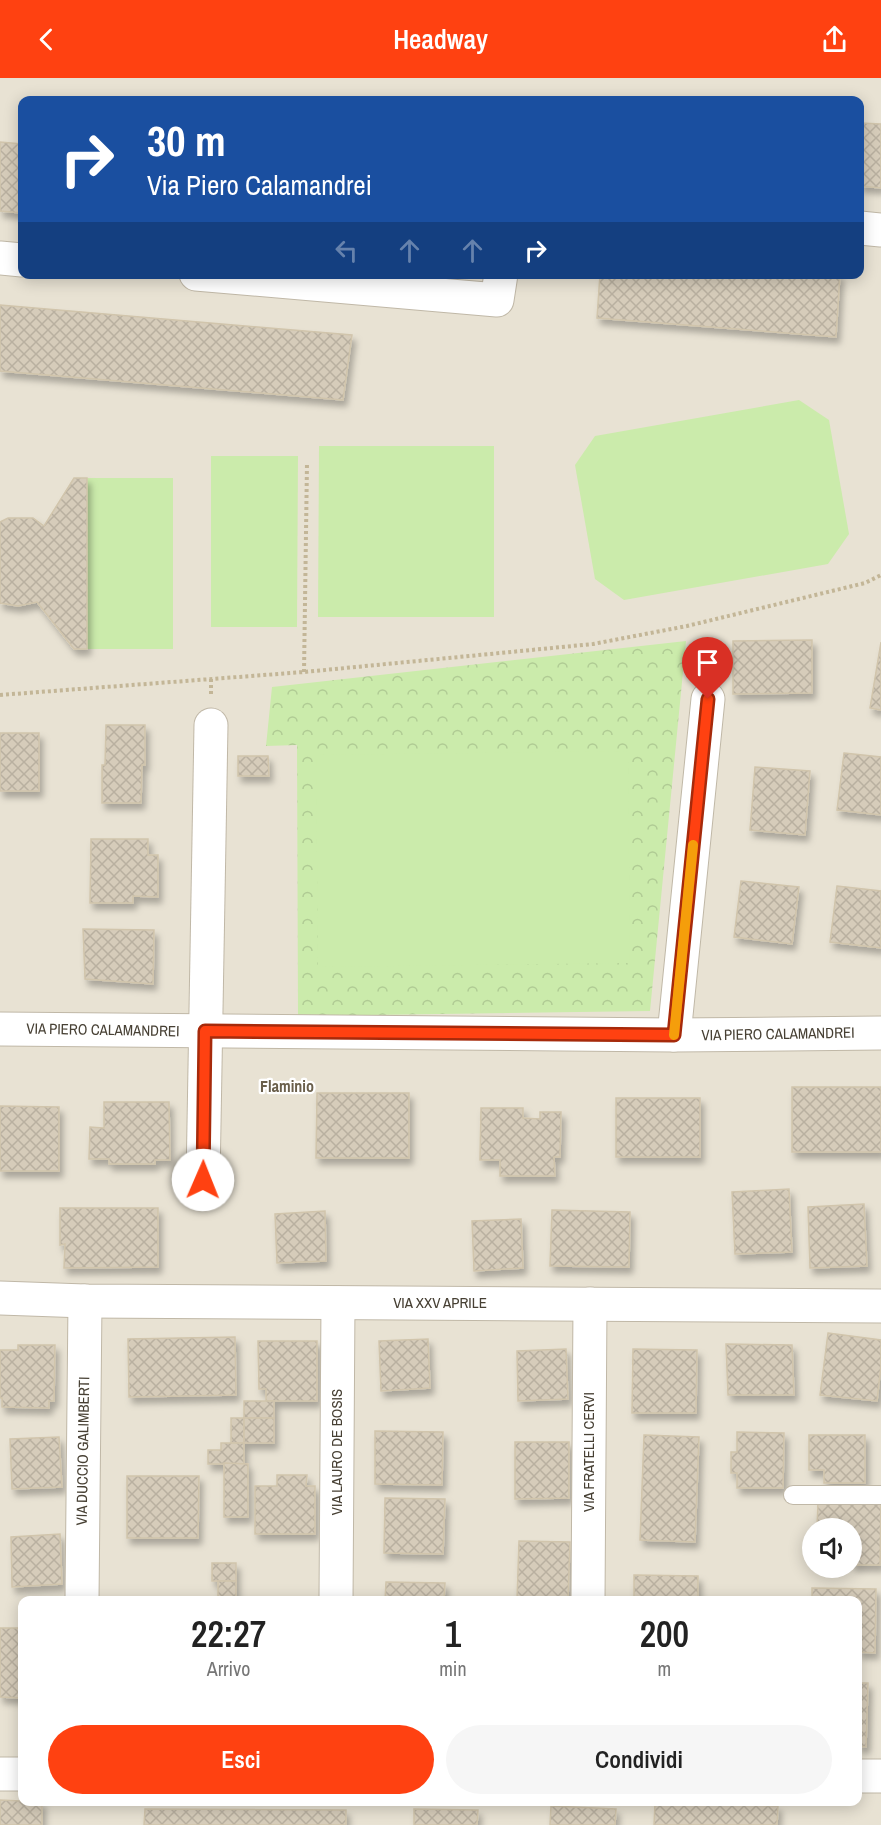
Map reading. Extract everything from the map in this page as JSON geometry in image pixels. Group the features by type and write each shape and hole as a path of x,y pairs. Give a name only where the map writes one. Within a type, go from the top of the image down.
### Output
{"street":[{"path":"864,228 881,230"},
{"path":"0,258 18,260"},
{"path":"254,279 497,300 500,279"},
{"path":"674,1035 708,699"},
{"path":"203,1180 211,725"},
{"name":"VIA PIERO CALAMANDREI","path":"0,1029 674,1035 881,1033"},
{"name":"VIA XXV APRILE","path":"0,1298 85,1301 881,1306"},
{"name":"VIA DUCCIO GALIMBERTI","path":"82,1596 85,1301"},
{"name":"VIA LAURO DE BOSIS","path":"336,1596 338,1303"},
{"name":"VIA FRATELLI CERVI","path":"588,1596 590,1304"},
{"path":"0,1774 18,1774"},
{"path":"862,1776 881,1776"}],"lane":[{"path":"793,1495 881,1495"}],"path":[{"path":"304,672 307,463"},
{"path":"0,695 304,672 593,644 687,626 864,583 881,575"}],"shaded area":[{"path":"0,78 881,78 881,1825 0,1825"}],"green space":[{"path":"799,400 829,420 849,534 828,564 624,600 595,579 575,465 595,436"},
{"path":"319,446 494,446 494,617 318,617"},
{"path":"211,456 298,456 297,627 211,627"},
{"path":"87,478 173,478 173,649 87,649"},
{"path":"686,641 650,1011 298,1016 297,745 266,746 272,687"},
{"path":"628,751 630,963 318,967 316,755"}],"building":[{"path":"864,123 881,124 881,188 864,186"},
{"path":"0,142 18,144 18,213 0,211"},
{"path":"600,279 840,279 836,337 597,318"},
{"path":"0,305 352,335 343,400 0,371"},
{"path":"74,478 87,478 87,649 74,649 37,602 18,606 0,603 0,522 8,518 33,518 44,526"},
{"path":"812,640 812,693 733,694 733,641"},
{"path":"881,642 881,710 870,708"},
{"path":"106,725 145,725 145,765 142,765 141,803 102,803 102,765 105,765"},
{"path":"0,733 39,733 39,791 0,791"},
{"path":"844,753 881,757 881,815 837,810"},
{"path":"238,756 268,756 269,776 238,776"},
{"path":"755,767 810,771 805,835 750,830"},
{"path":"91,839 148,839 148,855 158,855 158,897 133,896 133,903 90,903"},
{"path":"741,881 799,887 792,944 734,937"},
{"path":"837,886 881,891 881,948 830,942"},
{"path":"83,929 154,930 153,984 85,979"},
{"path":"792,1087 881,1087 881,1152 792,1152"},
{"path":"317,1093 409,1093 409,1158 316,1158"},
{"path":"616,1098 700,1098 700,1157 616,1157"},
{"path":"104,1102 169,1102 170,1160 155,1160 155,1164 109,1164 109,1159 89,1159 90,1127 104,1128"},
{"path":"0,1106 59,1107 59,1171 0,1171"},
{"path":"481,1108 523,1108 523,1118 540,1119 540,1112 561,1112 560,1157 554,1157 555,1176 500,1176 500,1160 480,1160"},
{"path":"789,1189 792,1252 735,1254 732,1192"},
{"path":"864,1204 867,1266 810,1268 808,1207"},
{"path":"60,1208 158,1208 158,1267 64,1268 65,1244 60,1245"},
{"path":"552,1210 630,1212 629,1267 550,1266"},
{"path":"325,1211 326,1261 277,1263 275,1214"},
{"path":"521,1219 523,1268 474,1271 472,1221"},
{"path":"828,1333 881,1340 877,1401 820,1395"},
{"path":"235,1337 236,1395 129,1397 128,1339"},
{"path":"428,1339 430,1388 381,1391 379,1341"},
{"path":"258,1341 317,1341 317,1401 266,1401 266,1389 259,1389"},
{"path":"726,1344 792,1345 794,1395 728,1395"},
{"path":"18,1345 55,1345 54,1401 49,1401 49,1408 2,1407 0,1350 18,1350"},
{"path":"566,1349 568,1399 518,1401 517,1351"},
{"path":"633,1349 697,1350 696,1413 632,1413"},
{"path":"244,1401 274,1401 274,1418 244,1418"},
{"path":"231,1418 244,1418 244,1443 231,1443"},
{"path":"244,1418 274,1418 274,1443 244,1443"},
{"path":"375,1431 443,1432 442,1485 375,1484"},
{"path":"737,1432 784,1433 783,1488 737,1488 737,1473 731,1473 731,1452 737,1452"},
{"path":"644,1435 699,1437 695,1542 640,1540"},
{"path":"809,1435 865,1435 865,1483 824,1483 824,1470 809,1470"},
{"path":"59,1437 62,1487 12,1489 10,1439"},
{"path":"515,1442 569,1442 569,1498 515,1499"},
{"path":"221,1443 244,1443 244,1464 208,1464 208,1450 221,1450"},
{"path":"224,1463 248,1464 248,1517 224,1517"},
{"path":"277,1475 307,1475 306,1486 315,1486 315,1534 255,1534 255,1486 277,1486"},
{"path":"127,1476 199,1476 198,1538 127,1538"},
{"path":"385,1498 445,1499 443,1554 384,1553"},
{"path":"818,1501 881,1502 880,1565 862,1565 862,1518 817,1518"},
{"path":"60,1534 62,1584 12,1587 11,1537"},
{"path":"519,1541 570,1542 568,1596 517,1596"},
{"path":"212,1563 236,1563 236,1581 212,1581"},
{"path":"634,1575 698,1576 698,1596 634,1596"},
{"path":"218,1581 236,1581 236,1596 218,1596"},
{"path":"386,1582 445,1583 444,1596 385,1596"},
{"path":"812,1588 876,1589 875,1653 862,1652 862,1596 812,1596"},
{"path":"0,1628 18,1628 18,1698 0,1697"},
{"path":"862,1683 868,1683 866,1747 862,1746"},
{"path":"0,1800 18,1801 18,1806 42,1806 42,1825 0,1825"},
{"path":"551,1806 616,1809 615,1825 550,1825"},
{"path":"655,1806 778,1806 777,1825 654,1825"},
{"path":"145,1809 346,1810 346,1825 144,1825"},
{"path":"414,1809 478,1810 477,1825 414,1825"}],"slow traffic":[{"path":"674,1035 693,845"}],"district":[{"name":"Flaminio","path":"287,1086"}],"route":[{"path":"203,1180 205,1031 674,1035 708,699"}]}
